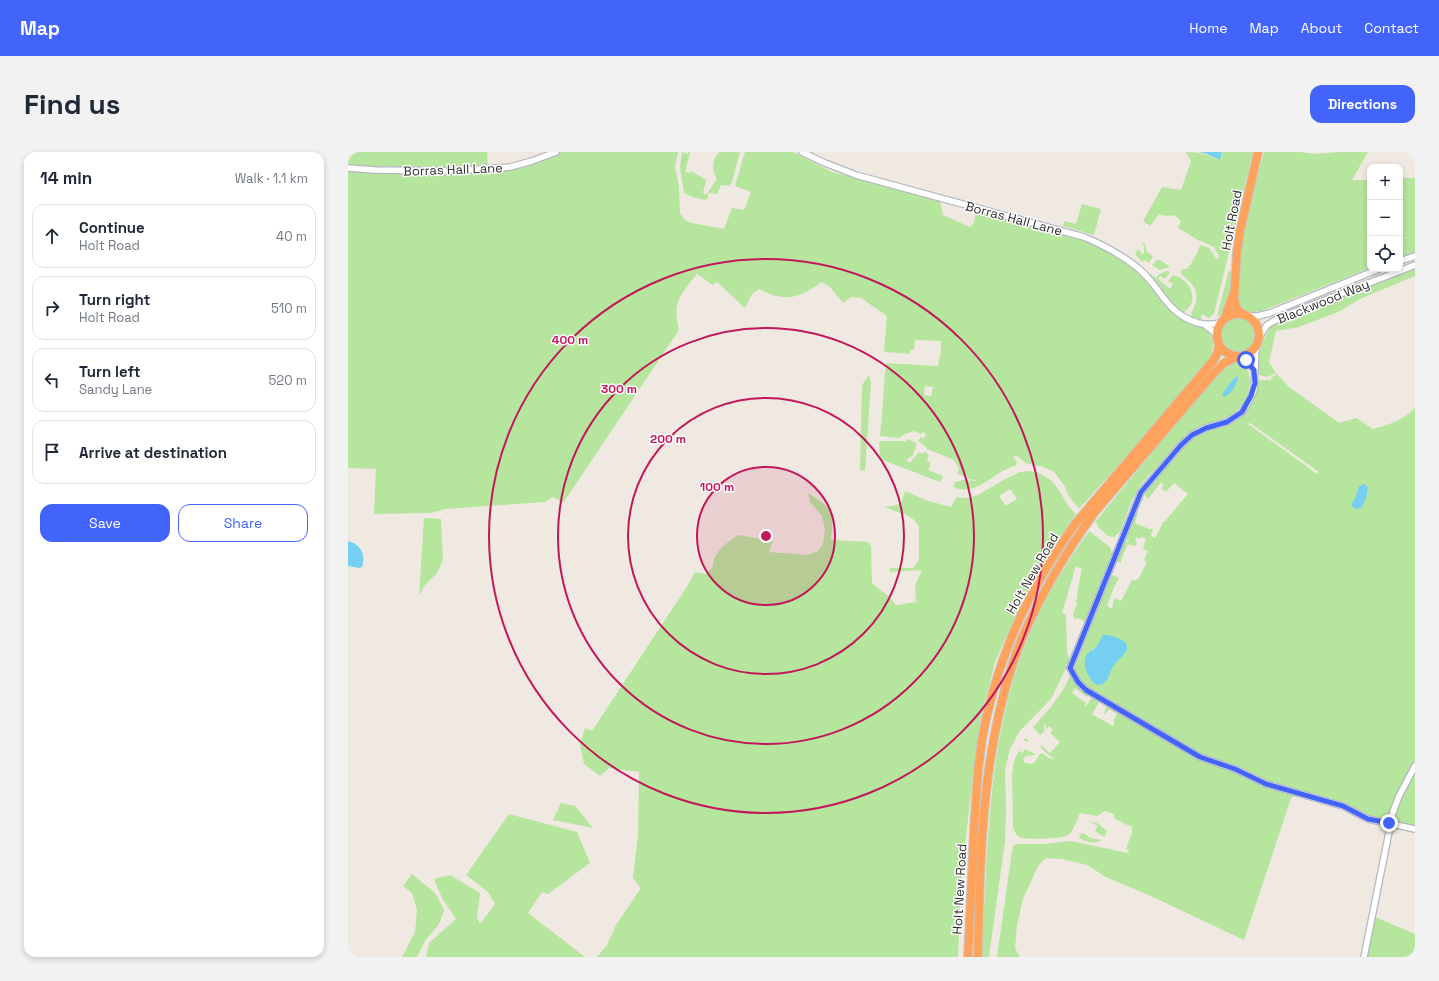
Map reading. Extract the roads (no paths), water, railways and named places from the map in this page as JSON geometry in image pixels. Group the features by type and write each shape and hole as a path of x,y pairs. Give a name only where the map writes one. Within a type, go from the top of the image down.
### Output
{"highway":[{"name":"Holt Road","path":"1223,321 1233,292 1238,244 1258,152"},
{"name":"Holt Road","path":"1233,292 1236,306 1245,315"},
{"path":"1245,315 1257,325 1259,337 1256,346 1248,354 1239,356 1227,353 1219,341 1218,332 1223,321 1231,316 1245,315"},
{"name":"Holt New Road","path":"968,957 976,809 982,746 987,716 996,681 1018,620 1034,588 1056,551 1075,524 1213,360 1218,352 1219,341"},
{"name":"Holt New Road","path":"978,957 981,866 990,767 1001,706 1010,672 1023,636 1039,601 1051,580 1094,513 1213,374 1224,363 1239,356"}],"street":[{"name":"Borras Hall Lane","path":"348,168 375,170 451,171 510,167 556,152"},
{"name":"Borras Hall Lane","path":"802,152 824,163 856,175 1084,237 1115,253 1138,268 1151,280 1166,301 1177,313 1190,320 1203,324 1213,325 1223,321"},
{"path":"1403,260 1415,256"},
{"name":"Blackwood Way","path":"1259,337 1267,325 1278,318 1415,265"},
{"name":"Blackwood Way","path":"1245,315 1258,316 1270,313 1372,272"},
{"name":"Borras Hall Lane","path":"1203,324 1211,329 1219,341"},
{"path":"1256,346 1254,390 1242,412 1227,422 1206,428 1192,435 1181,445 1141,492 1070,668 1078,682 1086,690 1200,757 1235,769 1266,784 1343,806 1368,819 1415,829"},
{"path":"1239,356 1246,360 1254,370"},
{"path":"1364,957 1392,812 1398,796 1415,766"}],"water":[{"path":"1199,152 1222,152 1220,160"},
{"path":"1237,376 1234,388 1224,397 1222,395"},
{"path":"1364,484 1368,487 1366,499 1361,508 1355,509 1351,505 1359,486"},
{"path":"348,541 359,547 363,554 362,567 359,568 348,566"},
{"path":"1103,635 1119,638 1124,641 1126,643 1127,650 1113,666 1106,681 1100,685 1093,682 1087,673 1085,659 1086,656 1097,646"}]}
